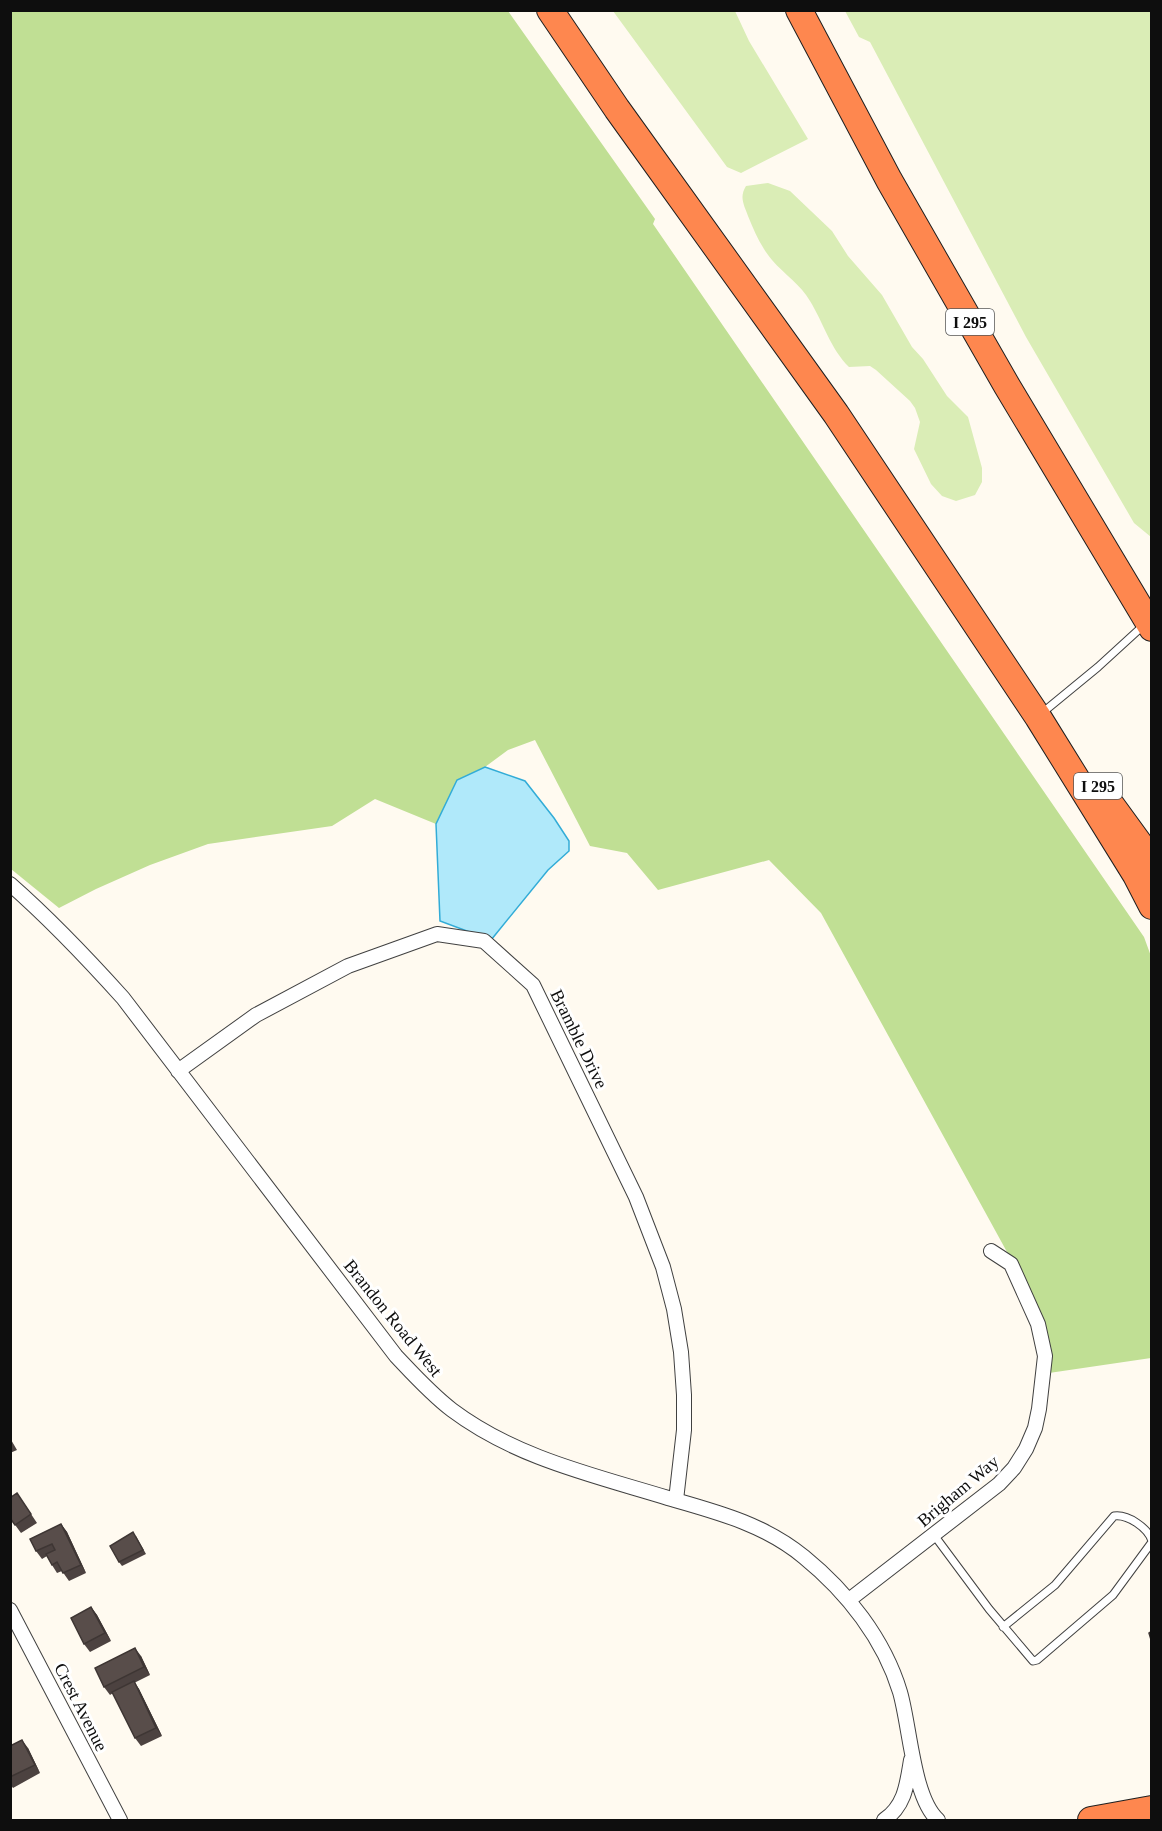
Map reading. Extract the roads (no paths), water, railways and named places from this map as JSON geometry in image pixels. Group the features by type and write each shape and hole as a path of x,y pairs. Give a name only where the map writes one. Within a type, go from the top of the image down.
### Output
{"highway":[{"name":"I 295","path":"550,10 836,414 1038,717 1071,748 1152,861"},
{"name":"I 295","path":"799,10 889,180 1071,492 1150,622"},
{"path":"1038,717 1136,875 1152,906"},
{"path":"1091,1821 1152,1809"}],"street":[{"name":"Brandon Road West","path":"10,884 49,918 123,998 396,1356 429,1390 481,1430 512,1447 544,1460 711,1509 743,1521 774,1536 829,1578 849,1600 869,1628 886,1658 899,1690 908,1723 921,1795 938,1821"},
{"name":"Bramble Drive","path":"178,1071 256,1015 348,966 437,934 484,941 533,985 636,1197 663,1268 676,1320 684,1395 684,1430 676,1500"},
{"name":"Brigham Way","path":"849,1600 999,1484 1014,1468 1035,1428 1045,1366 1038,1324 1011,1264 991,1251"},
{"name":"Crest Avenue","path":"10,1610 120,1821"},
{"name":"Brandon Road West","path":"884,1821 894,1814 905,1793 913,1752"}],"lane":[{"path":"1038,717 1150,622"},
{"path":"934,1535 1003,1627 1033,1661 1113,1595 1152,1542 1150,1535 1143,1527 1119,1515 1114,1516 1054,1585 1003,1627"}],"water":[{"path":"485,767 525,781 569,841 569,851 548,870 491,940 440,921 436,824 457,780"}]}
